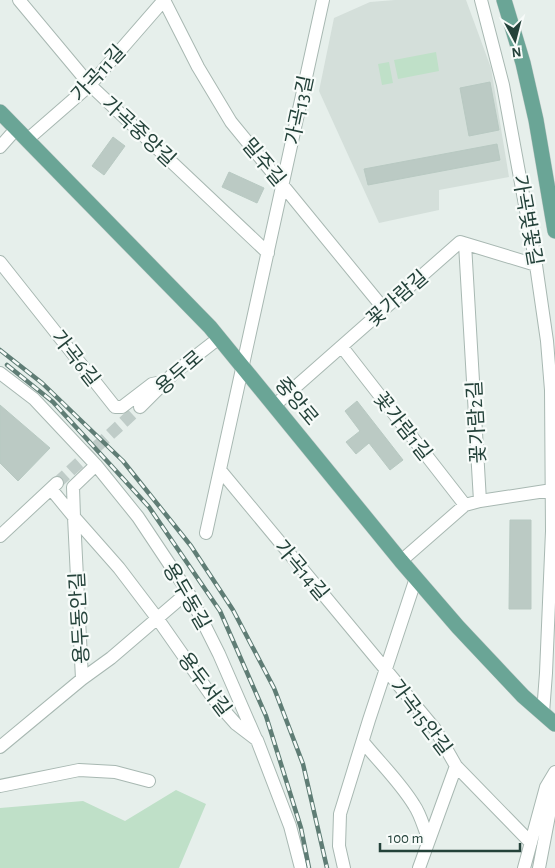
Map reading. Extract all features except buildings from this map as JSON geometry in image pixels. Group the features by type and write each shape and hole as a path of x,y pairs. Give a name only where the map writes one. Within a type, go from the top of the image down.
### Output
{"main road":[{"path":"504,0 524,63 555,231"},
{"name":"중앙로","path":"0,112 219,338 458,627 523,696 552,722"}],"street":[{"name":"가곡중앙길","path":"19,0 90,85 268,253"},
{"name":"가곡11길","path":"28,140 90,85 164,0"},
{"name":"밀주길","path":"164,0 198,67 231,122 384,309"},
{"name":"가곡13길","path":"243,367 323,0"},
{"name":"가곡벚꽃길","path":"481,0 503,85 536,264 547,341 550,390 552,531 546,674 552,722"},
{"path":"0,147 16,129"},
{"name":"꽃가람길","path":"275,406 460,242 465,244"},
{"path":"465,244 536,264"},
{"name":"꽃가람2길","path":"465,244 480,501"},
{"name":"가곡6길","path":"0,262 115,407 122,407 152,384 167,381"},
{"name":"용두로","path":"140,407 167,381 219,338"},
{"name":"꽃가람1길","path":"342,347 465,505"},
{"path":"206,533 243,367"},
{"name":"용두동길","path":"0,373 34,399 96,465 138,517 188,592 219,654 257,740"},
{"path":"74,517 73,487 96,465"},
{"name":"가곡14길","path":"220,470 386,670"},
{"path":"0,536 54,486 74,517"},
{"path":"402,560 465,505 552,490"},
{"name":"용두서길","path":"74,517 119,568 213,698 236,724 257,740"},
{"name":"용두동안길","path":"0,747 82,679 74,517"},
{"path":"344,868 338,846 340,814 416,578"},
{"path":"82,679 111,658 188,592"},
{"name":"가곡15안길","path":"386,670 435,729 456,766 531,843"},
{"path":"257,740 290,826 301,868"},
{"path":"363,742 399,783 415,807 429,840"},
{"name":"가곡15안길","path":"423,864 429,840 456,766"},
{"path":"0,786 79,770 115,772 149,781"},
{"path":"524,868 546,787 554,774"},
{"path":"539,868 551,805 554,774"}],"shaded area":[{"path":"466,0 491,68 509,177 439,190 439,210 379,223 319,91 334,18 370,2"}],"green space":[{"path":"436,52 439,71 398,79 394,60"},
{"path":"389,62 393,83 382,85 378,64"},
{"path":"176,790 206,804 179,868 0,868 0,808 83,801 125,821"}],"tunnel":[{"path":"57,483 140,407"}],"railway":[{"path":"0,350 42,383 123,461 191,546 233,610 274,688 303,764 327,868"},
{"path":"7,365 53,402 149,507 220,611 266,716 301,828 309,868"}]}
